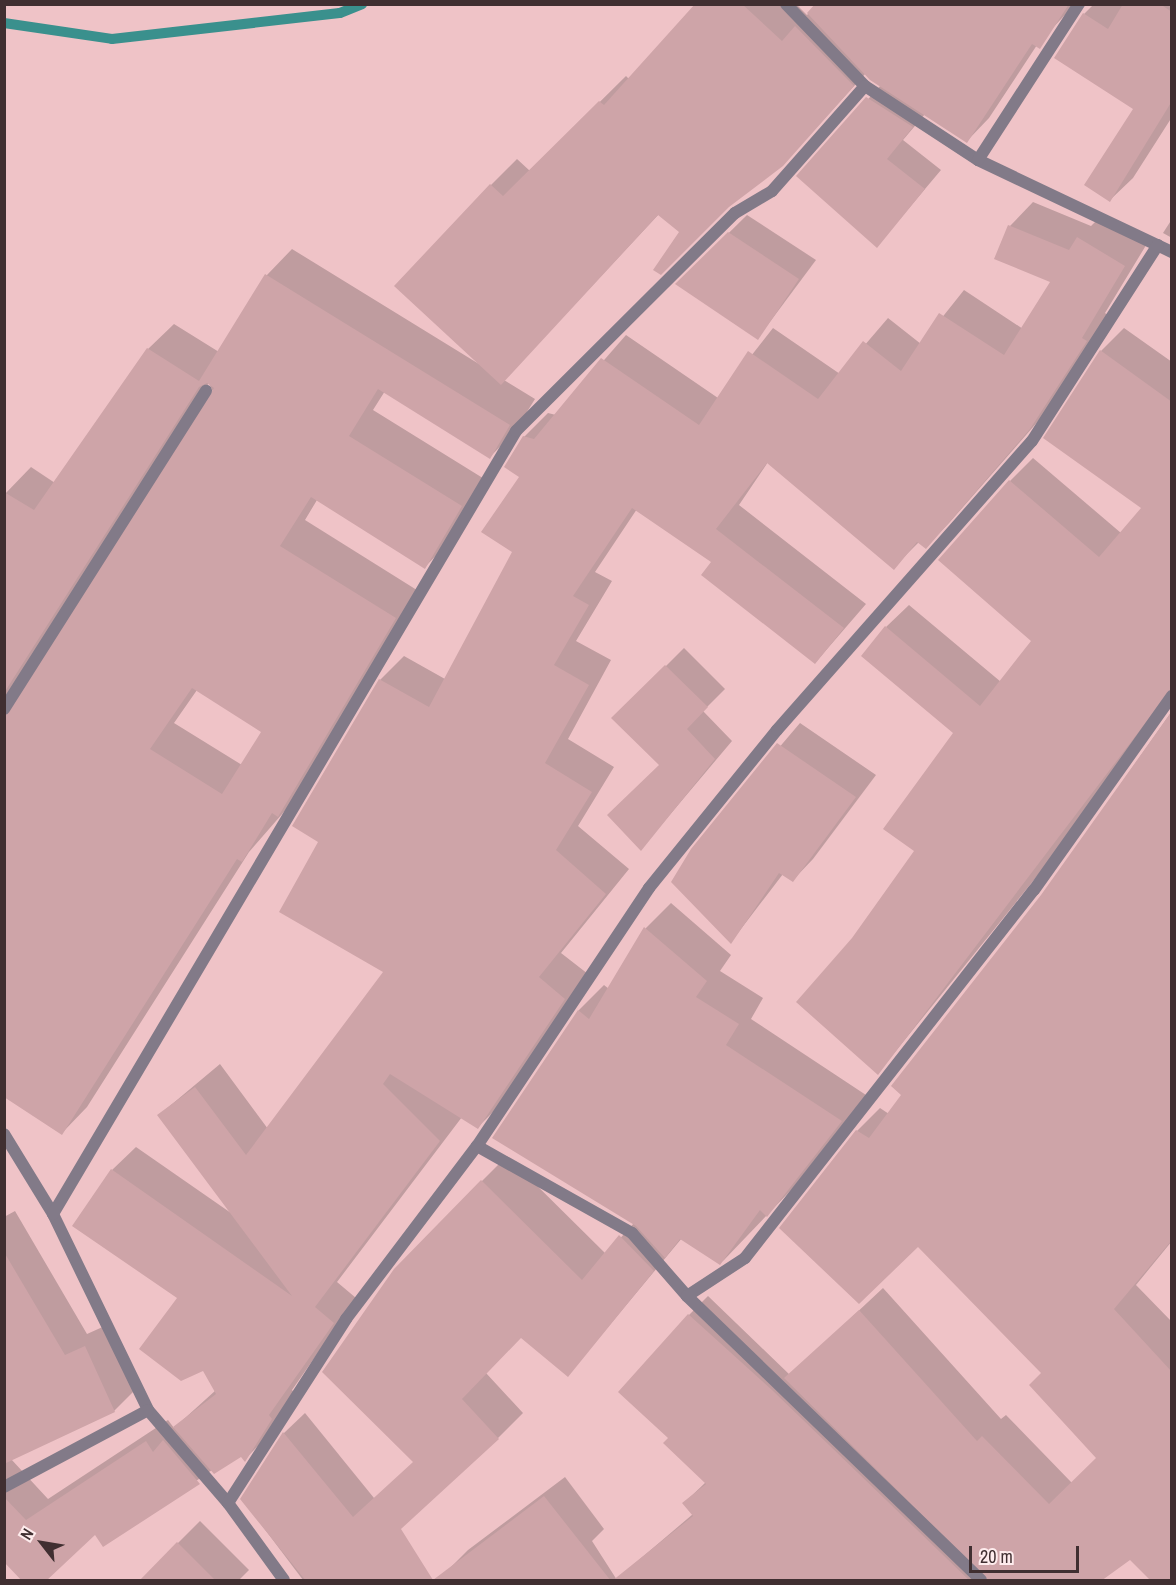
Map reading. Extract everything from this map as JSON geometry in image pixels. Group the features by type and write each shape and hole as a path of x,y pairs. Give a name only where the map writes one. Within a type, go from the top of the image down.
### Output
{"street":[{"path":"786,4 865,86 978,160 1172,252"},
{"path":"978,160 1079,4"},
{"path":"53,1214 516,431 735,213 772,191 865,86"},
{"path":"228,1503 346,1319 477,1146 649,888 777,730 1032,441 1158,245"},
{"path":"4,709 206,391"},
{"path":"687,1296 745,1258 1034,890 1172,696"},
{"path":"4,1134 53,1214 148,1410 228,1503 284,1581"},
{"path":"477,1146 632,1233 687,1296 981,1581"},
{"path":"4,1487 148,1410"}],"building":[{"path":"695,4 742,4 782,41 795,26 854,86 783,166 729,207 661,275 653,270 679,232 658,215 501,385 394,286 490,184 503,196 599,101 604,105"},
{"path":"815,4 1069,4 1040,49 1032,44 967,143 870,80 807,13"},
{"path":"1123,4 1160,4 1172,12 1172,101 1110,202 1084,185 1133,109 1054,58 1083,13 1108,29"},
{"path":"866,97 913,127 887,159 925,189 877,248 796,176"},
{"path":"1008,225 1069,250 1077,237 1125,266 1082,338 1087,341 1030,429 926,549 917,542 894,570 767,463 716,529 844,628 815,664 701,575 711,562 632,508 573,596 589,605 554,665 589,685 545,763 592,792 556,850 606,894 539,977 565,999 478,1129 390,1074 383,1084 440,1141 315,1307 334,1323 269,1415 272,1419 245,1462 241,1457 214,1474 173,1427 216,1394 203,1371 181,1381 139,1349 177,1298 72,1226 111,1169 292,1296 157,1115 195,1087 246,1155 383,972 279,912 318,842 292,826 379,679 429,707 512,552 481,532 519,477 504,467 523,436 534,439 601,358 699,425 748,351 818,399 863,341 901,371 939,313 1004,355 1050,282 994,259"},
{"path":"728,232 799,279 758,340 675,284"},
{"path":"265,274 510,425 490,459 378,389 349,436 462,506 425,569 311,497 280,546 396,618 278,817 272,813 242,862 237,859 62,1135 4,1097 4,717 214,388 207,383 199,387 4,693 4,492 34,510 147,348 199,381","holes":["192,688 261,732 222,794 150,749"]},
{"path":"1100,350 1172,402 1172,688 878,1075 796,1002 852,938 914,851 883,829 953,733 861,656 885,626 980,706 1031,641 938,560 1009,480 1099,557 1141,508 1043,438"},
{"path":"665,665 708,707 687,729 715,759 641,851 607,815 659,765 611,718"},
{"path":"1172,711 1172,1240 1114,1309 1172,1372 1172,1581 1151,1581 1130,1560 1101,1581 989,1581 784,1378 859,1310 977,1441 982,1436 1049,1504 1096,1458 1029,1385 1041,1373 918,1247 859,1304 779,1228 856,1130 869,1138 901,1095 891,1086 1041,895"},
{"path":"777,743 856,797 793,882 779,873 731,944 671,882 691,849"},
{"path":"644,927 707,981 696,997 739,1024 726,1045 842,1121 767,1217 760,1210 720,1265 680,1239 665,1258 636,1226 492,1138 578,1010 589,1019"},
{"path":"481,1180 582,1280 619,1235 654,1271 568,1377 521,1338 462,1399 499,1439 401,1529 433,1580 544,1496 611,1581 306,1581 240,1499 283,1432 353,1517 413,1462 322,1372 394,1269"},
{"path":"4,1252 65,1355 85,1346 115,1412 4,1464"},
{"path":"688,1314 772,1390 970,1581 612,1581 693,1516 682,1503 706,1484 663,1443 668,1438 618,1392"},
{"path":"163,1440 200,1484 103,1547 95,1535 46,1581 22,1581 4,1562 4,1497 26,1520 146,1441 153,1452"},
{"path":"177,1542 216,1581 139,1581"}],"waterway":[{"path":"4,23 112,39 340,13 362,4"}]}
